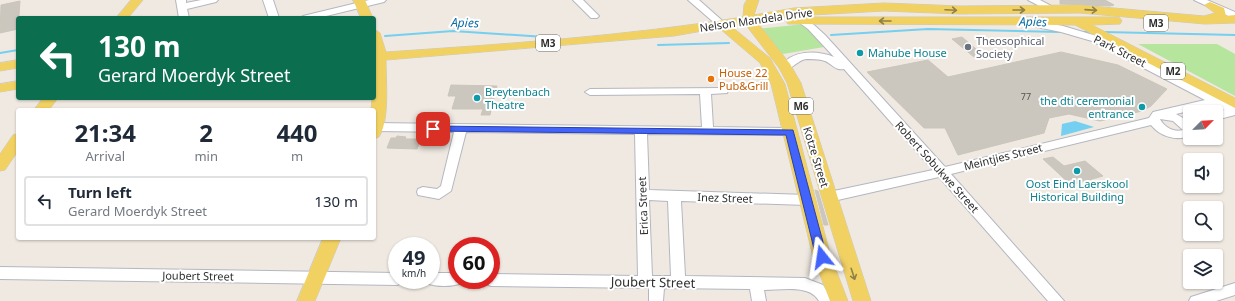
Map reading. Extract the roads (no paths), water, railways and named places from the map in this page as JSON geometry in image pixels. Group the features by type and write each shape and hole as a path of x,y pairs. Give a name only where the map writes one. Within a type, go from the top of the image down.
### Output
{"main road":[{"path":"124,16 137,0"},
{"path":"748,24 749,10 753,0"},
{"path":"833,10 847,0"},
{"path":"866,0 889,3 917,16 952,22"},
{"path":"1192,19 1213,18 1221,15 1220,11 1205,2"},
{"path":"360,3 366,16"},
{"name":"Nelson Mandela Drive","path":"748,24 794,12 833,10 889,3 933,9 1080,9 1233,23"},
{"path":"1052,9 1076,21 1096,28 1105,24 1133,22"},
{"name":"Nelson Mandela Drive","path":"377,60 645,40 723,27 782,21 1076,21 1233,23"},
{"name":"Kotze Street","path":"748,24 769,57 778,84 822,257 839,301"},
{"name":"Kotze Street","path":"723,27 785,67 794,83 862,301"},
{"name":"M2","path":"1096,28 1230,106"},
{"path":"376,38 378,43 376,95"},
{"path":"0,67 16,64"},
{"path":"0,74 16,71"},
{"path":"0,88 16,85"},
{"path":"43,108 49,100"},
{"path":"0,166 16,142"},
{"path":"306,301 331,240"}],"street":[{"path":"184,16 182,4 213,0"},
{"path":"268,0 273,16"},
{"path":"313,16 360,3 381,0"},
{"path":"578,0 594,16"},
{"path":"693,0 723,27"},
{"path":"1033,0 1052,9"},
{"path":"1205,2 1233,23"},
{"path":"817,32 819,24 824,21"},
{"name":"Park Street","path":"1020,21 1063,28 1098,40 1230,106"},
{"name":"Robert Sobukwe Street","path":"802,22 817,32 1057,301"},
{"path":"769,57 793,56 833,50"},
{"path":"785,67 790,61 803,58 819,56 829,58 836,62 861,89 871,94"},
{"path":"590,92 723,91"},
{"path":"705,92 708,131"},
{"name":"Meintjies Street","path":"829,197 880,188 1157,118 1230,106"},
{"path":"1183,123 1178,118 1157,118 1161,129 1174,134 1183,134"},
{"path":"376,130 461,129 790,132"},
{"path":"423,192 439,194 447,188 461,129"},
{"name":"Erica Street","path":"641,130 642,195 651,281 656,301"},
{"name":"Inez Street","path":"642,195 807,200"},
{"path":"674,196 678,282"},
{"name":"Joubert Street","path":"0,273 388,279"},
{"name":"Joubert Street","path":"500,280 805,284 816,287 821,291 826,301"},
{"path":"756,284 759,301"},
{"path":"1196,301 1235,288"}],"water":[{"path":"1075,121 1094,127 1061,136 1062,124"}],"waterway":[{"name":"Apies","path":"831,35 928,29 1061,32"},
{"name":"Apies","path":"385,36 453,31 545,37"},
{"name":"Apies","path":"1080,32 1091,32"},
{"name":"Apies","path":"1104,32 1235,35"},
{"name":"Apies","path":"658,45 729,43"},
{"name":"Apies","path":"0,53 16,50"}],"place":[{"name":"Theosophical Society","path":"968,47"},
{"name":"Mahube House","path":"860,53"},
{"name":"House 22 Pub&Grill","path":"711,79"},
{"name":"Breytenbach Theatre","path":"477,98"},
{"name":"the dti ceremonial entrance","path":"1142,107"},
{"name":"Oost Eind Laerskool Historical Building","path":"1077,171"}]}
